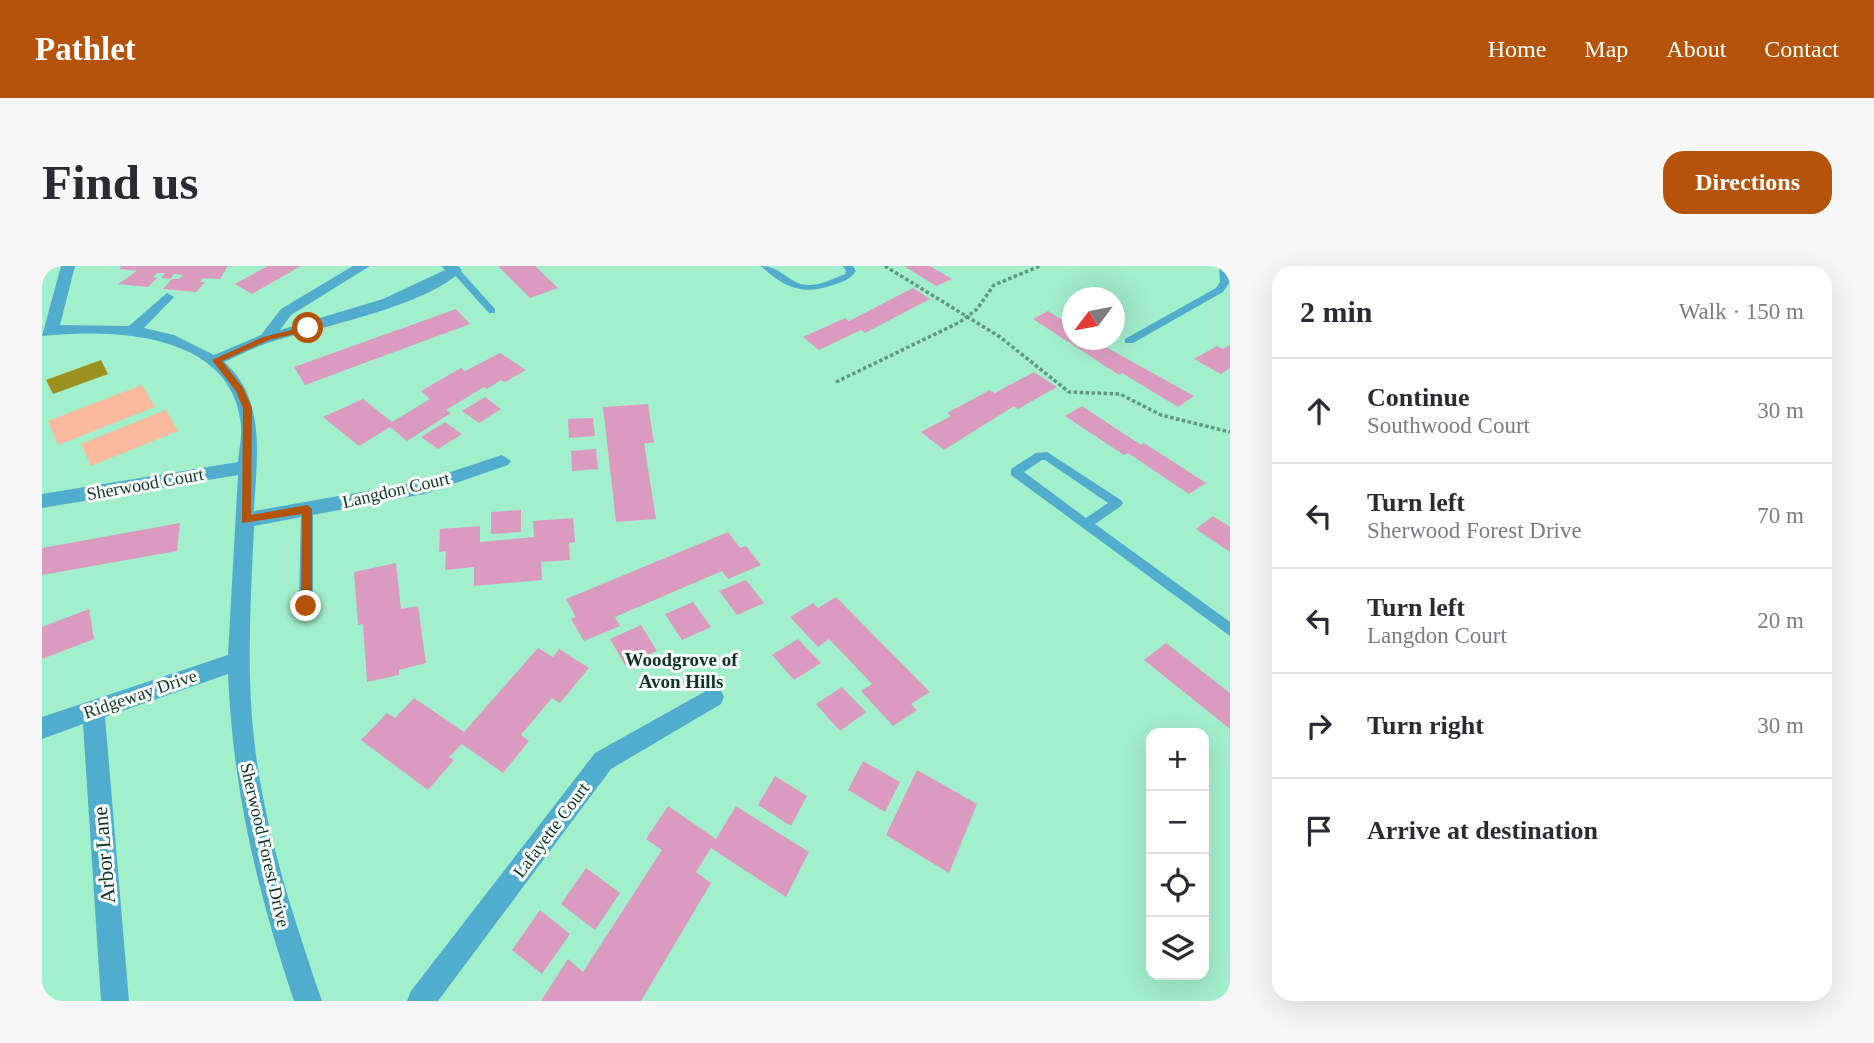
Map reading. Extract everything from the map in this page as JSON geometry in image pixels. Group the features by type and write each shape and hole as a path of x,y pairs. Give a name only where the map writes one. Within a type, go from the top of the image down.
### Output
{"street":[{"path":"68,266 46,330 133,330 170,339 216,360 266,338 308,328 418,290 451,268"},
{"path":"266,338 286,312 363,266"},
{"path":"133,330 167,298"},
{"name":"Sherwood Forest Drive","path":"216,360 240,390 247,408 248,467 238,661 242,739 254,812 275,903 308,1001"},
{"name":"Langdon Court","path":"246,520 424,487 502,461"},
{"name":"Sherwood Court","path":"42,501 248,467"},
{"name":"Ridgeway Drive","path":"42,728 238,661"},
{"name":"Lafayette Court","path":"421,1001 603,761 713,697"},
{"name":"Arbor Lane","path":"93,710 116,1001"}],"lane":[{"path":"766,266 797,288 806,290 848,276 851,271 848,266"},
{"path":"1129,341 1220,290 1225,282 1224,266"},
{"path":"451,268 492,311"},
{"path":"1086,524 1117,503 1047,456 1040,456 1015,472 1230,630"},
{"path":"306,606 307,509"}],"path":[{"path":"885,266 1000,337 1034,366 1064,385 1069,393 1120,394 1161,415 1230,432"},
{"path":"836,382 967,317 977,309 994,285 1040,266"}],"shaded area":[{"path":"101,360 108,374 53,394 46,380"},
{"path":"142,385 155,407 58,445 48,421"},
{"path":"166,410 178,431 91,466 81,444"}],"building":[{"path":"122,266 228,266 220,279 203,278 200,282 205,282 196,292 163,289 172,279 179,279 183,275 174,274 170,279 161,278 165,273 157,273 153,277 157,278 148,287 118,284 137,271 119,269"},
{"path":"268,266 301,266 252,294 235,284"},
{"path":"498,266 535,266 558,288 530,298"},
{"path":"904,266 930,266 952,279 936,286"},
{"path":"913,288 930,299 865,333 861,330 819,350 803,337 845,318 849,321"},
{"path":"456,309 470,324 305,385 294,367"},
{"path":"1048,311 1062,320 1062,338 1033,319"},
{"path":"1230,345 1230,368 1221,374 1194,359 1217,346 1223,349"},
{"path":"1081,350 1111,350 1194,396 1178,407 1122,373 1119,375"},
{"path":"500,353 526,370 505,382 501,380 487,389 484,387 446,410 451,413 407,441 390,427 359,446 323,417 363,399 392,422 430,399 421,391 461,368 465,371"},
{"path":"1034,372 1057,387 1018,409 1014,406 944,450 921,432 951,416 947,413 990,390 995,393"},
{"path":"485,397 501,409 479,423 462,411"},
{"path":"648,404 654,443 644,443 656,519 616,522 603,407"},
{"path":"1082,406 1206,483 1189,494 1128,453 1124,455 1065,416"},
{"path":"593,418 595,436 569,438 568,419"},
{"path":"445,422 462,434 438,449 421,437"},
{"path":"596,449 598,469 572,471 571,451"},
{"path":"521,510 521,532 491,534 491,512"},
{"path":"1213,516 1230,527 1230,552 1196,529"},
{"path":"573,518 575,542 569,543 570,560 541,562 542,580 474,586 474,567 445,570 446,551 439,552 440,529 480,526 480,542 534,537 533,521"},
{"path":"180,523 177,551 42,575 42,548"},
{"path":"728,532 740,548 746,546 761,565 728,579 722,571 615,617 620,626 584,641 571,619 576,617 566,599"},
{"path":"396,563 401,609 418,606 426,663 399,670 399,675 367,682 363,624 358,625 354,572"},
{"path":"746,580 764,603 737,615 719,591"},
{"path":"836,597 930,692 911,704 917,710 893,726 861,691 872,684 829,639 818,647 790,617 813,603 818,608"},
{"path":"693,602 711,627 682,640 665,614"},
{"path":"89,609 94,639 42,659 42,627"},
{"path":"641,625 657,651 625,665 610,639"},
{"path":"798,639 821,663 794,680 772,655"},
{"path":"1166,643 1230,693 1230,729 1144,660"},
{"path":"538,648 553,657 559,649 589,668 560,703 552,698 521,735 529,741 503,773 462,744 449,757 454,760 428,790 361,740 387,713 395,718 414,698 464,732"},
{"path":"842,687 866,712 840,731 816,704"},
{"path":"863,761 900,782 885,812 848,790"},
{"path":"917,770 977,804 949,873 886,835"},
{"path":"775,776 807,796 791,826 758,805"},
{"path":"668,806 716,839 736,806 809,852 786,897 711,848 696,872 711,883 641,1001 541,1001 568,959 583,972 662,850 646,839"},
{"path":"586,868 620,893 595,930 561,904"},
{"path":"540,910 570,934 542,974 512,950"}],"district":[{"name":"Woodgrove of Avon Hills","path":"681,670"}],"route":[{"path":"306,606 307,509 246,520 249,424 247,408 240,390 216,360 266,338 308,328"}]}
